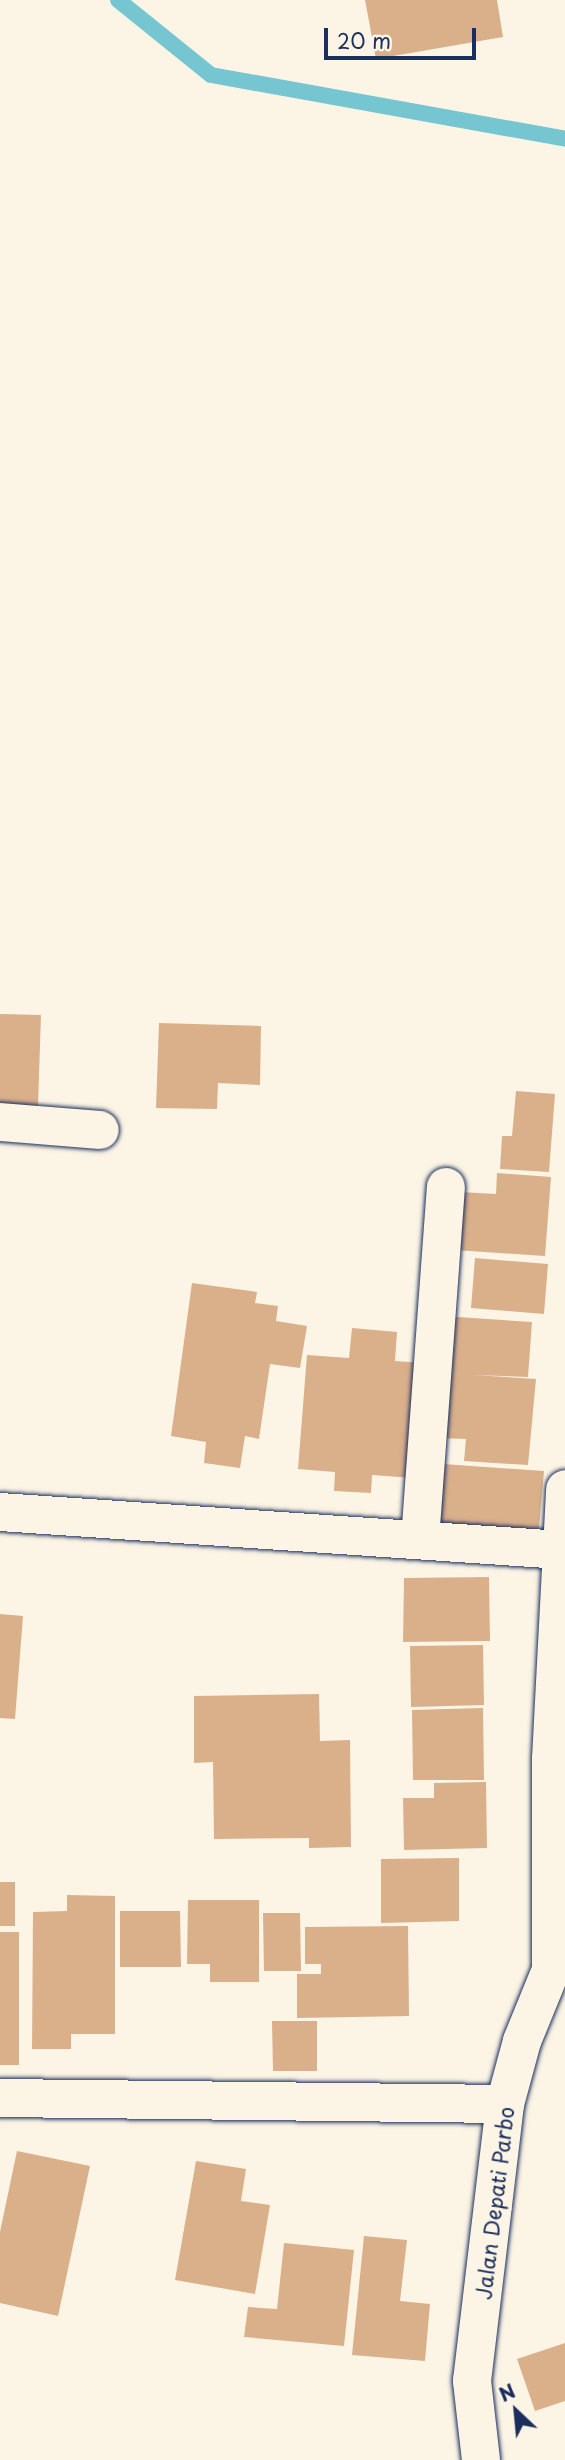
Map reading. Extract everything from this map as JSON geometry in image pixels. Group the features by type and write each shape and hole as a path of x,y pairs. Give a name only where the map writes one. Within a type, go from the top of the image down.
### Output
{"street":[{"path":"0,1122 100,1130"},
{"path":"420,1540 446,1188"},
{"path":"558,1965 551,1759 565,1489"},
{"path":"0,1512 562,1549"},
{"name":"Jalan Depati Parbo","path":"481,2460 472,2381 505,2104 522,2041 558,1965"},
{"path":"0,2098 505,2104"}],"building":[{"path":"365,0 497,0 503,37 376,59"},
{"path":"0,1014 41,1015 38,1106 0,1106"},
{"path":"159,1023 261,1026 260,1085 218,1083 217,1109 156,1108"},
{"path":"516,1091 555,1094 549,1172 500,1169 502,1136 512,1136"},
{"path":"497,1173 551,1177 545,1256 455,1250 460,1192 496,1194"},
{"path":"475,1258 548,1264 544,1314 471,1308"},
{"path":"192,1283 257,1292 255,1303 278,1306 276,1321 307,1326 300,1368 270,1364 259,1439 245,1436 240,1468 204,1463 206,1442 171,1436"},
{"path":"443,1316 532,1322 528,1377 473,1375 536,1379 528,1465 464,1461 466,1439 435,1438"},
{"path":"352,1328 397,1332 395,1361 422,1363 413,1478 372,1475 371,1493 334,1491 335,1472 298,1469 307,1355 349,1358"},
{"path":"443,1464 544,1471 538,1539 437,1532"},
{"path":"489,1577 490,1641 403,1642 404,1578"},
{"path":"0,1614 23,1616 15,1719 0,1718"},
{"path":"483,1645 484,1705 411,1707 410,1646"},
{"path":"319,1694 320,1741 350,1740 351,1847 309,1848 309,1838 214,1839 213,1762 194,1763 194,1696"},
{"path":"483,1708 484,1780 413,1780 412,1710"},
{"path":"486,1782 487,1848 404,1850 403,1798 434,1798 434,1783"},
{"path":"459,1858 459,1921 381,1923 381,1859"},
{"path":"0,1882 15,1882 15,1926 0,1926"},
{"path":"67,1895 115,1896 115,2034 71,2034 71,2049 32,2049 33,1912 67,1911"},
{"path":"188,1900 259,1900 259,1982 210,1982 210,1964 187,1964"},
{"path":"120,1911 180,1911 181,1967 120,1967"},
{"path":"263,1913 300,1913 301,1971 264,1971"},
{"path":"408,1926 409,2016 297,2018 297,1974 321,1974 321,1964 305,1964 305,1927"},
{"path":"0,1932 19,1932 19,2065 0,2065"},
{"path":"272,2021 317,2021 317,2071 273,2071"},
{"path":"17,2151 90,2166 58,2316 0,2303 0,2232"},
{"path":"196,2161 246,2169 241,2201 270,2205 255,2294 175,2280"},
{"path":"364,2236 407,2240 400,2301 430,2304 425,2361 352,2355"},
{"path":"284,2243 354,2250 344,2346 244,2337 248,2307 277,2309"},
{"path":"565,2343 565,2401 535,2411 517,2359"}],"waterway":[{"path":"118,0 211,75 565,139"}]}
